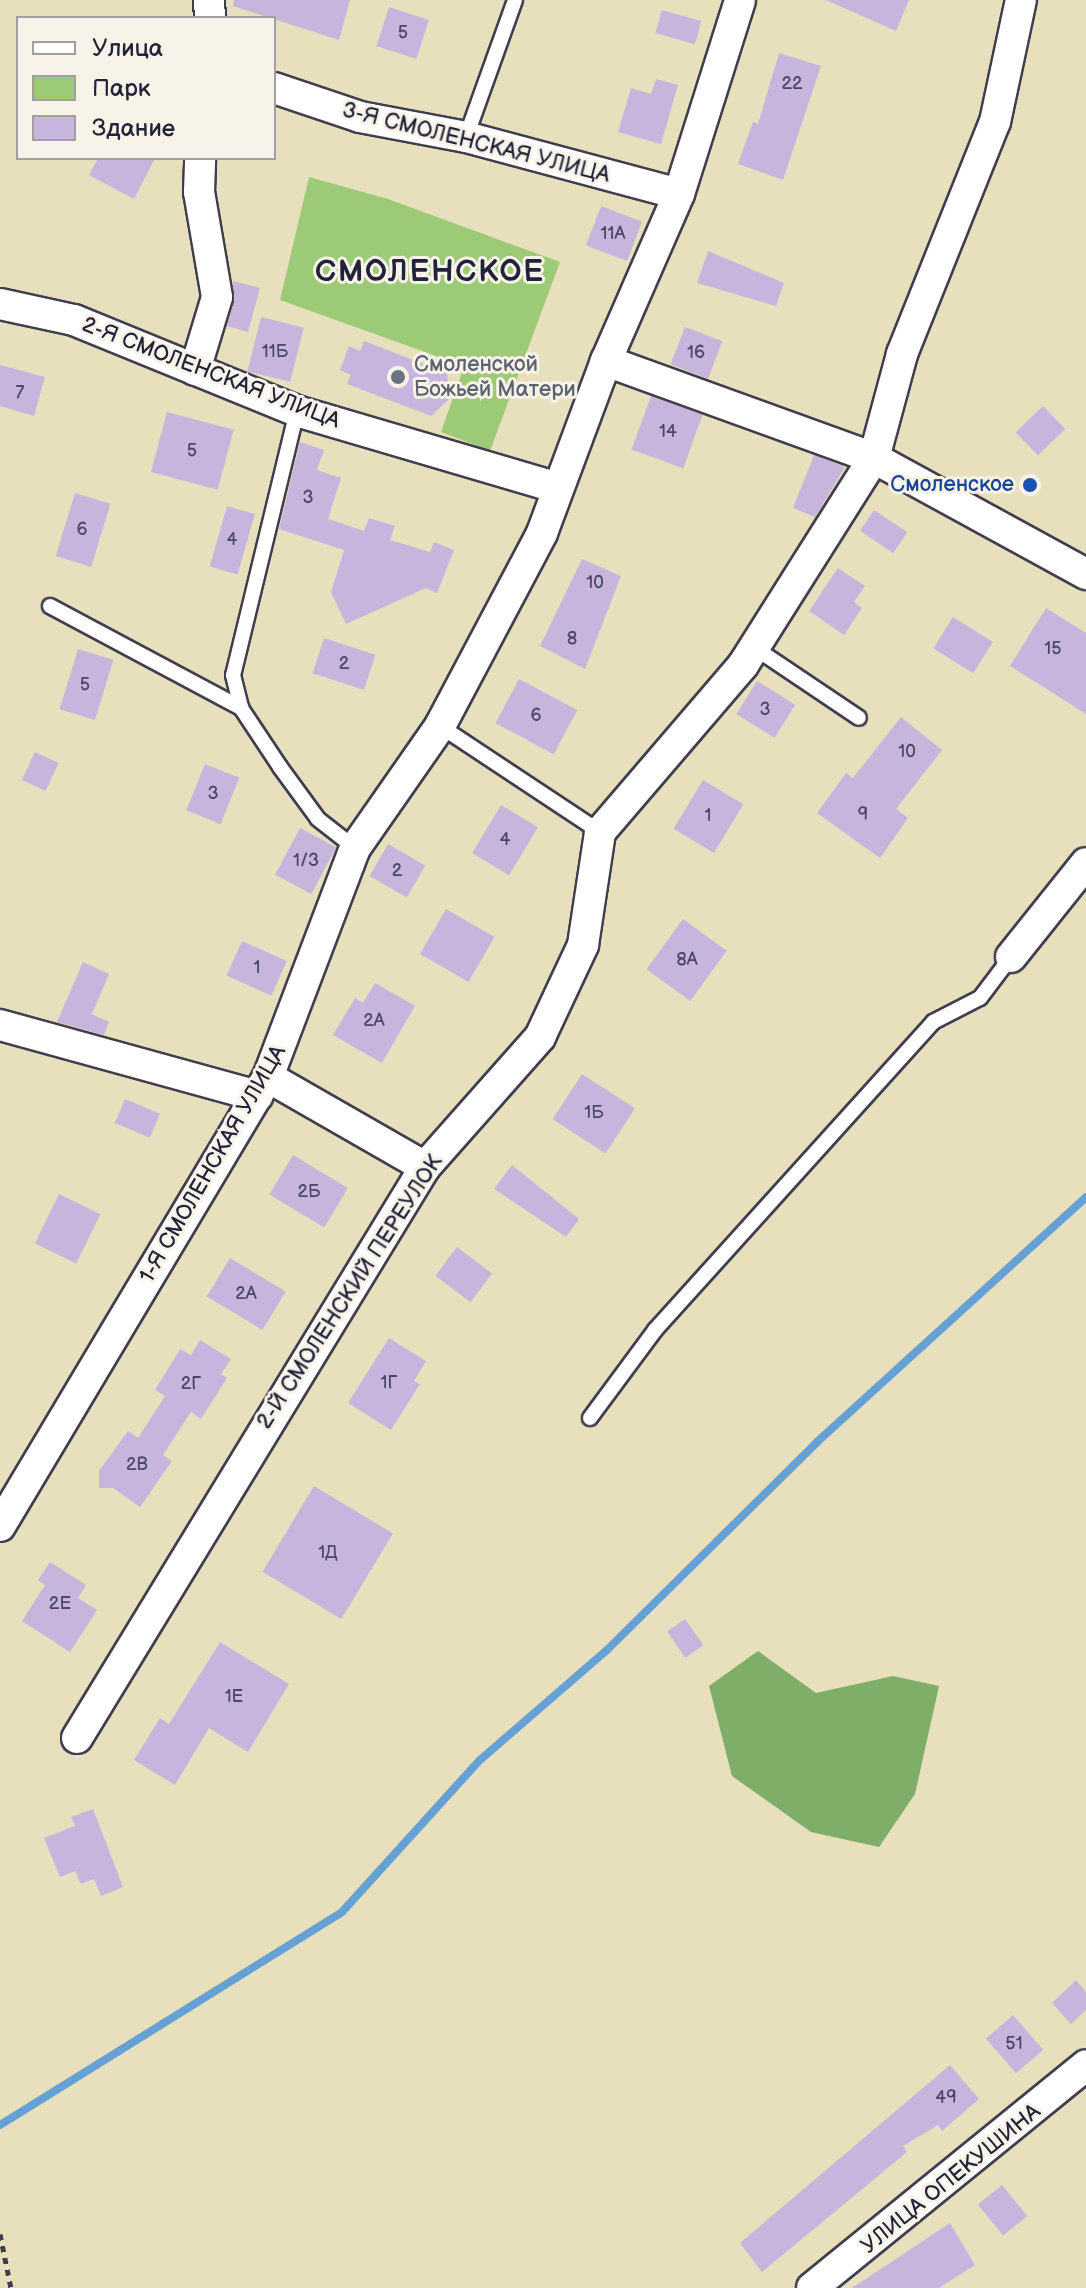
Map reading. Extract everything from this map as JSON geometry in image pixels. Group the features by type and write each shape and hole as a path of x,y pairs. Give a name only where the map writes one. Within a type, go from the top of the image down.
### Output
{"street":[{"name":"1-Я СМОЛЕНСКАЯ УЛИЦА","path":"0,1526 262,1086 355,848 440,726 542,533 606,361 679,194 740,0"},
{"path":"600,832 755,648 874,458 902,354 995,122 1021,0"},
{"name":"3-Я СМОЛЕНСКАЯ УЛИЦА","path":"276,89 360,117 466,137 679,194"},
{"path":"195,370 217,297 199,192 200,160"},
{"name":"2-Я СМОЛЕНСКАЯ УЛИЦА","path":"0,304 74,320 297,411 558,488"},
{"path":"606,361 874,458 1086,574"},
{"name":"2-Й СМОЛЕНСКИЙ ПЕРЕУЛОК","path":"77,1738 425,1167 540,1037 583,945 600,832"},
{"path":"1011,957 1086,863"},
{"path":"0,1025 262,1086 425,1167"},
{"name":"УЛИЦА ОПЕКУШИНА","path":"812,2288 1086,2065"}],"lane":[{"path":"466,137 515,0"},
{"path":"297,411 233,675 241,708 318,819 355,848"},
{"path":"50,606 241,708"},
{"path":"755,648 859,718"},
{"path":"440,726 600,832"},
{"path":"590,1418 655,1330 933,1022 980,998 1011,957"}],"path":[{"path":"0,2234 11,2288"}],"green space":[{"path":"309,177 388,199 560,262 490,451 441,432 464,366 280,300"},
{"path":"758,1651 816,1693 893,1676 939,1686 915,1794 879,1847 811,1832 732,1776 709,1686"}],"building":[{"path":"234,0 350,0 339,40 276,20 276,16 264,16 233,6"},
{"path":"826,0 909,0 896,31"},
{"path":"389,7 429,20 416,59 376,46"},
{"path":"662,10 701,21 695,44 655,33"},
{"path":"779,53 821,66 783,180 738,164 753,122 758,124"},
{"path":"656,79 678,85 661,144 618,132 631,88 651,94"},
{"path":"97,160 154,160 134,199 89,175"},
{"path":"601,206 642,222 627,261 586,245"},
{"path":"708,251 784,283 776,306 697,283"},
{"path":"233,281 260,288 248,332 227,326 234,302"},
{"path":"261,317 304,328 290,382 247,371"},
{"path":"685,327 722,341 708,379 671,364"},
{"name":"Смоленской Божьей Матери","path":"364,341 447,373 450,398 431,416 347,384 351,375 340,370 349,346 360,351"},
{"path":"0,365 45,377 34,416 0,406"},
{"path":"651,396 703,415 683,468 632,450"},
{"path":"1043,406 1065,429 1038,455 1016,432"},
{"path":"167,412 234,430 218,490 151,472"},
{"path":"300,442 324,450 317,470 341,478 328,519 364,531 369,518 395,526 390,540 430,552 434,542 454,550 437,593 426,588 346,624 331,592 344,550 279,529"},
{"path":"814,455 845,467 815,517 793,508"},
{"path":"75,493 110,504 91,567 56,556"},
{"path":"227,506 255,514 238,575 210,567"},
{"path":"874,510 907,532 893,553 860,531"},
{"path":"582,559 621,576 585,669 540,646"},
{"path":"838,568 865,586 854,602 862,608 844,635 809,611"},
{"path":"1046,608 1086,633 1086,714 1010,666"},
{"path":"953,617 993,642 973,673 933,648"},
{"path":"324,638 375,655 364,690 313,673"},
{"path":"78,649 113,660 95,720 60,709"},
{"path":"519,679 577,710 554,754 496,723"},
{"path":"757,681 795,705 774,738 736,714"},
{"path":"901,717 942,750 896,809 908,818 880,858 817,813 846,773 853,778"},
{"path":"35,752 59,763 45,791 22,780"},
{"path":"205,764 239,778 221,824 186,810"},
{"path":"703,780 743,804 714,853 674,829"},
{"path":"501,805 538,827 509,875 472,853"},
{"path":"300,828 336,847 311,894 275,875"},
{"path":"388,844 425,866 407,898 370,876"},
{"path":"446,909 494,937 468,982 420,954"},
{"path":"683,919 727,951 690,1001 647,969"},
{"path":"242,941 287,961 271,996 227,976"},
{"path":"83,962 109,974 92,1014 109,1022 104,1035 57,1022"},
{"path":"375,983 415,1006 382,1063 333,1035 355,998 363,1003"},
{"path":"582,1074 635,1108 605,1154 553,1119"},
{"path":"125,1099 160,1114 150,1138 115,1123"},
{"path":"293,1155 348,1188 324,1227 269,1194"},
{"path":"512,1165 579,1219 566,1237 494,1189"},
{"path":"59,1194 100,1214 76,1264 35,1243"},
{"path":"457,1247 492,1273 470,1302 435,1276"},
{"path":"230,1258 286,1291 263,1330 207,1297"},
{"path":"389,1338 426,1361 414,1381 420,1384 391,1430 348,1403"},
{"path":"200,1340 231,1359 221,1374 227,1378 201,1419 191,1412 163,1455 172,1461 140,1507 113,1488 99,1488 99,1471 128,1431 138,1438 165,1396 155,1390 180,1349 191,1355"},
{"path":"314,1486 393,1533 341,1619 262,1572"},
{"path":"50,1562 86,1585 78,1598 97,1610 70,1652 22,1621 45,1585 38,1580"},
{"path":"685,1619 703,1645 685,1658 667,1632"},
{"path":"220,1642 289,1684 248,1752 209,1728 175,1785 134,1760 160,1718 169,1724"},
{"path":"93,1809 123,1887 101,1896 94,1879 81,1884 75,1871 60,1877 44,1838 75,1826 71,1817"},
{"path":"1076,1980 1086,1992 1086,2010 1071,2024 1052,2003"},
{"path":"1013,2015 1043,2050 1016,2073 986,2039"},
{"path":"950,2065 979,2099 942,2131 938,2125 903,2146 907,2152 762,2272 740,2243"},
{"path":"1002,2185 1027,2216 1003,2236 978,2205"},
{"path":"950,2223 975,2265 939,2288 852,2288"}],"waterway":[{"path":"0,2125 342,1912 480,1760 607,1650 817,1442 1086,1197"}],"place":[{"name":"Смоленской Божьей Матери","path":"398,377"},
{"name":"Смоленское","path":"1030,485"}],"district":[{"name":"СМОЛЕНСКОЕ","path":"430,272"}]}
